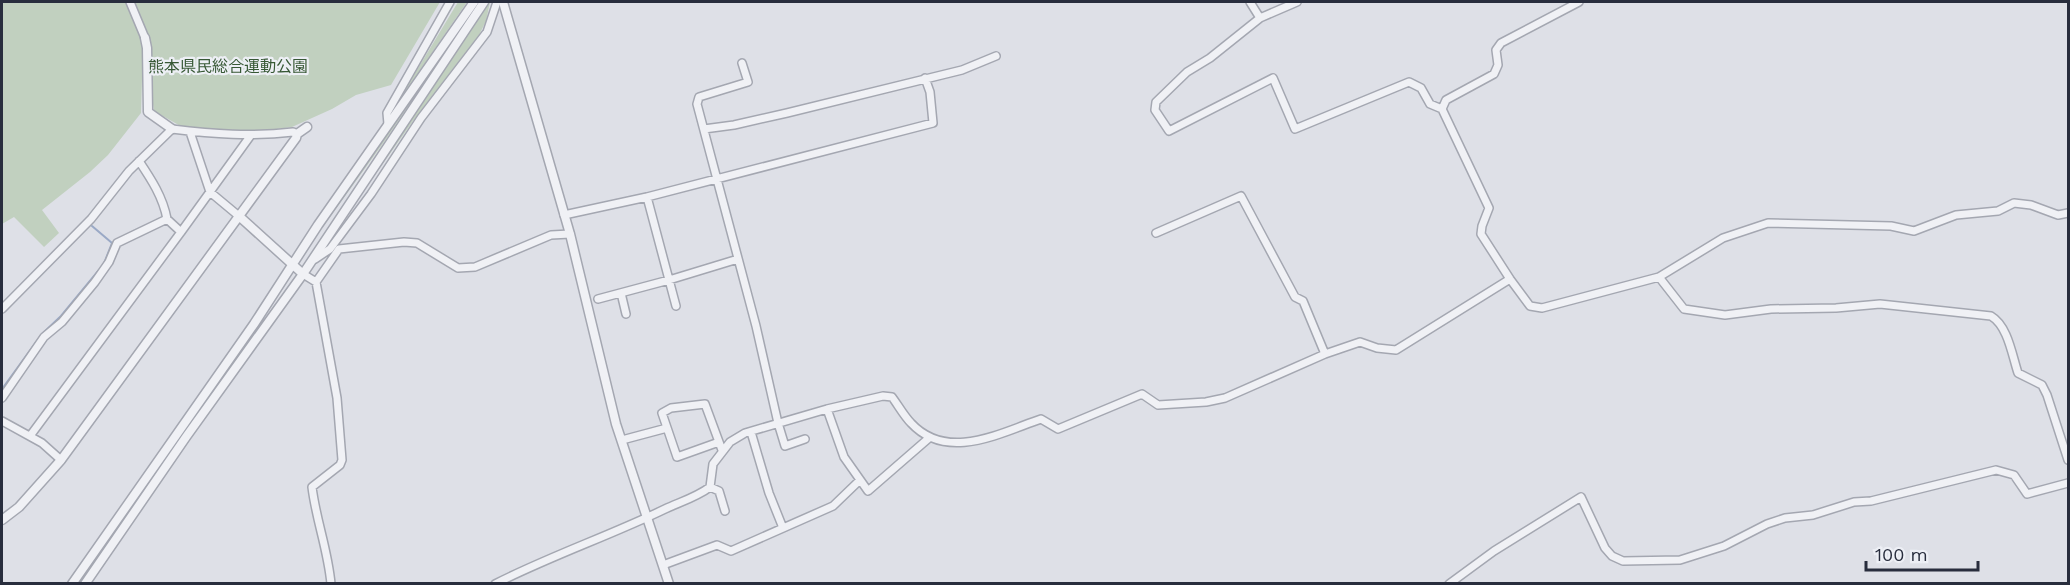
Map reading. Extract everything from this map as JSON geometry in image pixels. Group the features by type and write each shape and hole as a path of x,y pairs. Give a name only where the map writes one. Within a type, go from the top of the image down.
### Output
{"street":[{"path":"130,2 147,48 148,112 172,129 189,132 251,135 292,132 297,134"},
{"path":"388,124 387,113 452,2"},
{"path":"72,584 254,324 318,225 388,124 474,7 484,2"},
{"path":"310,262 330,249 371,194 421,118 487,32 497,2"},
{"path":"503,2 570,234 622,440 669,584"},
{"path":"1250,2 1260,18"},
{"path":"1297,2 1260,18 1210,58 1187,72 1156,102 1155,110 1169,131 1273,78 1295,129 1409,82 1421,88 1430,105 1442,109 1489,208 1481,234 1530,306 1542,308 1659,277 1723,238 1768,223 1891,226 1914,231 1956,215 1998,211 2014,203 2031,205 2058,215 2068,213"},
{"path":"1442,109 1446,100 1494,74 1498,65 1496,50 1501,43 1579,2"},
{"path":"85,584 186,437 303,274 474,7"},
{"path":"704,129 787,113 963,70 996,56"},
{"path":"742,63 748,81 699,97 697,105 756,326 785,446 805,439"},
{"path":"564,215 646,197 933,123 930,92 925,78"},
{"path":"2,520 19,507 62,460 240,218 297,134 308,127"},
{"path":"2,309 91,219 129,171 172,129"},
{"path":"189,132 210,192 292,266 316,282"},
{"path":"30,436 251,135"},
{"path":"139,161 157,189 168,219 181,232"},
{"path":"1156,233 1241,196 1295,297 1303,301 1325,354"},
{"path":"646,197 676,306"},
{"path":"2,399 44,337 62,322 95,282 109,262 117,243 168,219"},
{"path":"332,584 329,560 314,505 312,487 340,465 342,460 337,398 316,282 339,249 404,242 417,243 458,268 475,267 551,235 570,234"},
{"path":"598,298 738,259"},
{"path":"1659,277 1684,309 1725,315 1771,309 1836,308 1880,304 1991,316 1998,320 2004,331 2018,373 2042,385 2068,460"},
{"path":"495,584 528,567 702,493 710,487 713,464 730,442 778,423 883,396 892,397 911,424 929,438 954,444 974,441 1041,419 1058,429 1142,394 1158,405 1206,402 1225,398 1325,354 1360,342 1377,348 1396,350 1510,279"},
{"path":"621,293 626,314"},
{"path":"720,442 677,457 662,413 671,408 705,404 720,442 722,450"},
{"path":"827,409 844,457 868,491 929,438"},
{"path":"2,421 42,443 62,460"},
{"path":"622,440 667,428"},
{"path":"751,432 769,493 783,528"},
{"path":"1449,584 1494,551 1581,497 1605,548 1612,556 1623,561 1680,560 1724,546 1767,524 1785,518 1813,515 1854,502 1871,501 1996,470 2014,475 2027,494 2068,483"},
{"path":"663,565 717,545 731,552 833,506 860,480"},
{"path":"710,487 718,491 725,511"}],"green space":[{"path":"2,2 126,2 143,45 141,113 108,155 42,210 59,233 44,247 14,217 2,224"},
{"name":"熊本県民総合運動公園","path":"134,2 440,2 391,85 356,95 292,127 251,132 184,128 154,111 141,21"},
{"path":"458,2 467,2 394,108"},
{"path":"479,2 384,142 312,242"},
{"path":"490,2 486,21 479,35 413,121 324,247"}],"waterway":[{"path":"92,226 112,243 103,266"},
{"path":"2,389 42,334 61,316 99,270"}]}
